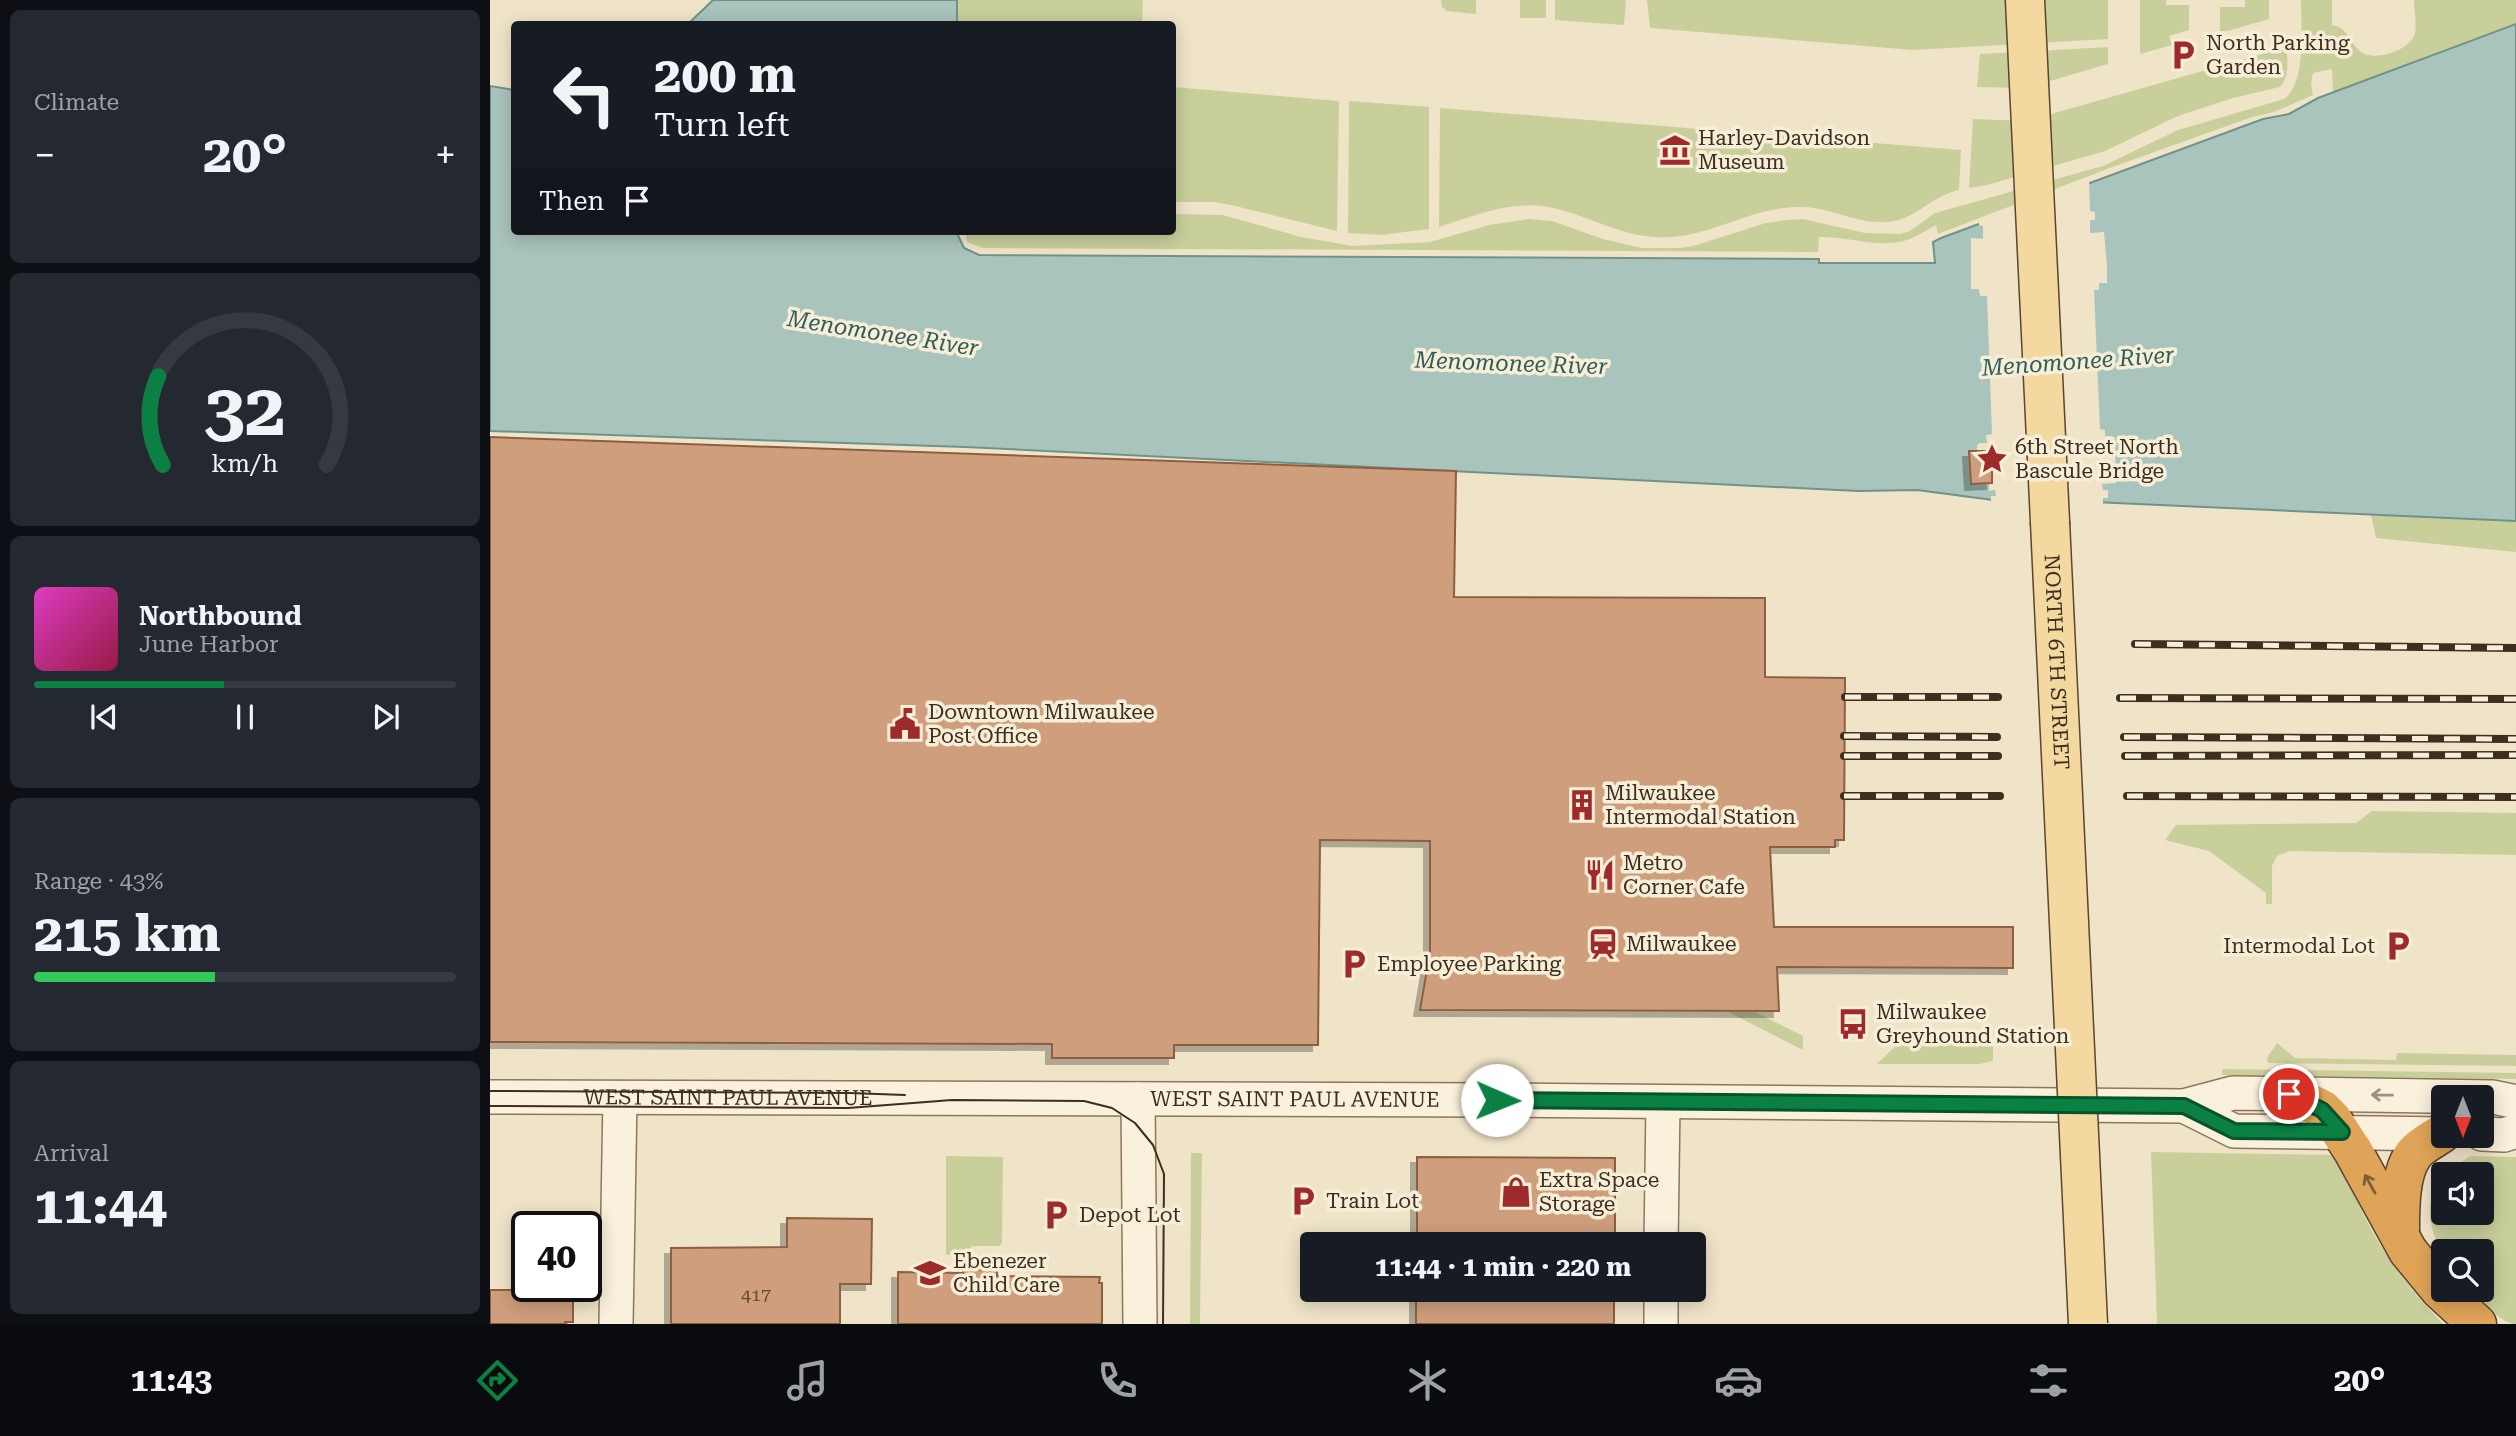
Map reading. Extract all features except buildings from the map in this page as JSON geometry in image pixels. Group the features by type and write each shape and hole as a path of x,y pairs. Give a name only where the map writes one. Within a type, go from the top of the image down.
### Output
{"highway":[{"path":"2289,1094 2322,1110 2342,1132 2409,1251 2440,1290 2477,1324"},
{"path":"2400,1235 2400,1206 2409,1162 2415,1152 2431,1141"}],"main road":[{"name":"NORTH 6TH STREET","path":"2025,0 2088,1324"}],"street":[{"name":"WEST SAINT PAUL AVENUE","path":"490,1097 1840,1102 2184,1106 2233,1094 2289,1094 2493,1097 2516,1102"},
{"path":"616,1324 620,1098"},
{"path":"1138,1099 1140,1324"},
{"path":"1661,1232 1663,1103"},
{"name":"WEST SAINT PAUL AVENUE","path":"2184,1106 2234,1131 2431,1134"},
{"path":"2494,1135 2516,1131"},
{"path":"1661,1302 1661,1324"}],"green space":[{"path":"957,0 1143,0 1142,21 957,21"},
{"path":"1441,0 1476,0 1476,14 1447,11 1442,7"},
{"path":"1520,0 1546,0 1546,18 1520,18"},
{"path":"1555,0 1626,0 1624,25 1555,20"},
{"path":"1647,0 2108,0 2108,39 1913,50 1650,28"},
{"path":"2140,0 2166,0 2166,5 2189,5 2189,30 2169,36 2172,45 2140,54"},
{"path":"2245,0 2269,0 2269,19 2220,31 2220,7 2245,7"},
{"path":"2301,0 2332,0 2332,25 2346,33 2358,50 2376,56 2400,49 2412,39 2416,29 2414,0 2516,0 2516,24 2333,93 2332,69 2313,73 2313,95 2274,112 2252,117 2107,169 1938,234 1936,225 1910,239 1896,242 1874,243 1819,237 1818,252 983,248 967,242 966,235 1176,235 1176,214 1223,215 1301,237 1353,246 1430,242 1489,225 1529,219 1552,221 1603,239 1642,248 1693,246 1766,223 1803,219 1865,233 1900,234 1910,231 1935,213 2103,166 2178,130 2284,99 2296,80 2302,39"},
{"path":"2108,47 2108,64 2026,88 1977,87 1980,54"},
{"path":"2287,47 2287,73 2280,87 2233,98 2178,116 2105,151 1969,188 1973,119 2027,121"},
{"path":"1176,87 1339,101 1337,231 1214,202 1176,202"},
{"path":"1349,101 1429,107 1429,229 1381,235 1348,233"},
{"path":"1440,108 1961,150 1959,190 1905,218 1886,222 1862,220 1815,208 1786,208 1769,210 1687,235 1654,237 1624,232 1553,208 1524,205 1481,213 1439,227"},
{"path":"2371,515 2516,521 2516,552 2376,538"},
{"path":"2372,811 2516,813 2516,855 2289,851 2277,856 2272,866 2272,904 2266,904 2266,893 2209,851 2165,840 2176,825 2356,823"},
{"path":"1728,1012 1755,1012 1803,1036 1803,1050"},
{"path":"1901,1041 1993,1042 1993,1061 1980,1064 1877,1064"},
{"path":"2277,1043 2295,1058 2396,1060 2397,1053 2516,1055 2516,1066 2268,1063 2267,1058"},
{"path":"2222,1069 2516,1073 2516,1079 2222,1075"},
{"path":"2151,1152 2339,1155 2358,1204 2381,1246 2408,1285 2443,1324 2157,1324"},
{"path":"1191,1153 1202,1153 1200,1324 1190,1324"},
{"path":"946,1156 1003,1157 1002,1243 999,1246 972,1246 966,1254 946,1255"},
{"path":"2470,1156 2516,1157 2516,1324 2498,1316 2483,1302 2494,1302 2494,1239 2436,1239 2434,1234 2431,1225 2494,1225 2494,1162 2462,1162"}],"water":[{"path":"713,0 957,0 957,21 691,21"},
{"name":"Menomonee River","path":"2516,24 2516,521 2049,500 1993,500 1917,490 1858,491 965,447 490,431 490,86 511,90 511,235 958,235 964,248 979,255 1819,259 1819,263 1935,263 1933,242 1941,238 2263,119 2289,114 2318,98"}],"pier":[{"name":"6th Street North Bascule Bridge","path":"2089,179 2090,211 2095,212 2095,220 2090,220 2090,233 2104,232 2107,267 2107,283 2099,283 2099,290 2094,290 2100,429 2105,430 2105,436 2115,437 2116,483 2102,484 2103,490 2108,490 2108,498 2103,498 2103,507 1991,503 1991,496 1996,496 1995,490 1989,491 1989,483 1972,484 1969,467 1969,452 1977,450 1980,443 1987,443 1986,435 1992,434 1987,296 1980,296 1979,289 1971,289 1971,238 1983,239 1983,226 1979,225 1979,220"}],"tram line":[{"path":"490,1091 905,1095"},
{"path":"490,1106 848,1108 952,1100 1084,1101 1112,1108 1135,1123 1153,1145 1164,1174 1163,1324"}],"railway":[{"path":"2135,644 2516,648"},
{"path":"1845,697 1998,697"},
{"path":"2120,698 2516,699"},
{"path":"1844,736 1997,737"},
{"path":"2124,737 2516,739"},
{"path":"2125,756 2516,755"},
{"path":"1844,756 1998,756"},
{"path":"1844,796 2000,796"},
{"path":"2127,796 2516,797"}],"place":[{"name":"North Parking Garden","path":"2183,55"},
{"name":"Harley-Davidson Museum","path":"1675,150"},
{"name":"6th Street North Bascule Bridge","path":"1992,459"},
{"name":"Downtown Milwaukee Post Office","path":"905,724"},
{"name":"Milwaukee Intermodal Station","path":"1582,805"},
{"name":"Metro Corner Cafe","path":"1600,875"},
{"name":"Milwaukee","path":"1603,944"},
{"name":"Intermodal Lot","path":"2398,946"},
{"name":"Employee Parking","path":"1354,964"},
{"name":"Milwaukee Greyhound Station","path":"1853,1024"},
{"name":"Extra Space Storage","path":"1516,1192"},
{"name":"Train Lot","path":"1303,1201"},
{"name":"Depot Lot","path":"1056,1215"},
{"name":"Ebenezer Child Care","path":"930,1273"}],"route":[{"path":"1497,1100 2184,1106 2234,1131 2342,1132 2322,1110 2289,1094"}]}
